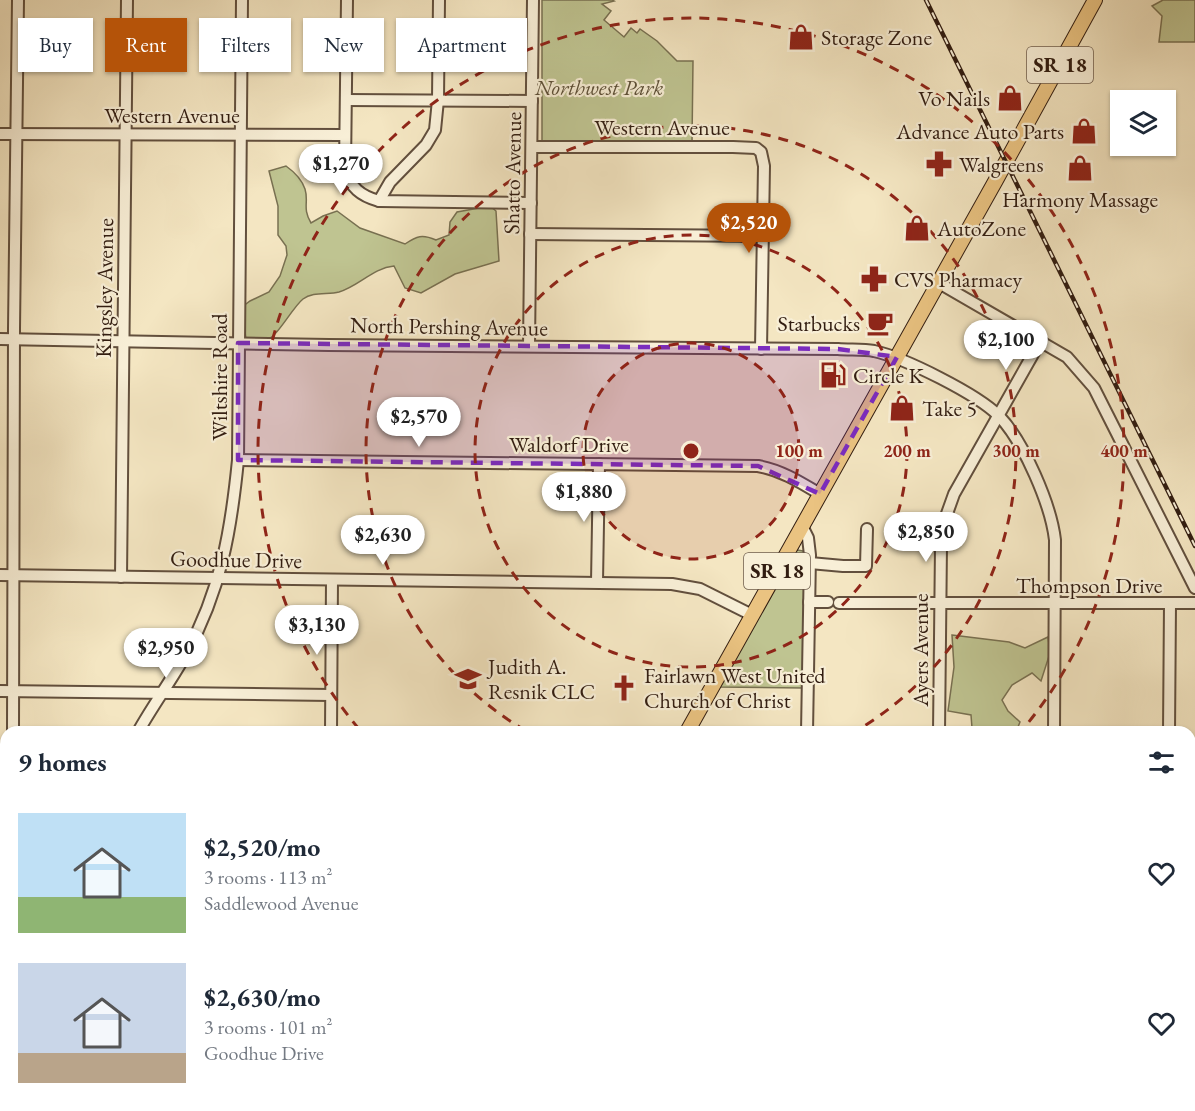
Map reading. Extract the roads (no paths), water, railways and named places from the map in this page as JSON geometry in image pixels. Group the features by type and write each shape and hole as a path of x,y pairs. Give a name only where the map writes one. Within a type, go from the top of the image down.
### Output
{"main road":[{"name":"SR 18","path":"690,726 1095,0"}],"street":[{"path":"13,726 18,0"},
{"name":"Kingsley Avenue","path":"121,577 127,0"},
{"name":"Wiltshire Road","path":"142,726 200,627 218,579 231,526 238,460 242,0"},
{"path":"347,0 345,168 350,183 365,197 379,201 531,202"},
{"path":"379,201 390,182 426,145 436,124 439,0"},
{"name":"Shatto Avenue","path":"529,346 533,0"},
{"path":"346,100 532,101"},
{"name":"Western Avenue","path":"0,134 345,135"},
{"name":"Western Avenue","path":"532,147 756,148 761,152 764,161 763,236"},
{"path":"530,234 763,236 761,349"},
{"path":"939,283 1067,357 1094,388 1195,588"},
{"name":"North Pershing Avenue","path":"0,339 871,350 897,357 968,394 999,416"},
{"name":"Ayers Avenue","path":"939,726 941,545 944,522 954,494 1041,340"},
{"path":"999,416 1022,450 1050,512 1055,540 1053,726"},
{"name":"Waldorf Drive","path":"238,460 758,466 788,476 820,494"},
{"path":"597,582 599,464"},
{"path":"802,526 808,538 810,563 807,726"},
{"path":"810,563 866,566 867,529"},
{"name":"Goodhue Drive","path":"0,575 597,582 689,586 709,593 752,615"},
{"path":"331,726 332,580"},
{"name":"Thompson Drive","path":"809,602 1195,603"},
{"path":"1169,726 1170,604"},
{"path":"0,691 331,695"}],"railway":[{"path":"926,0 1195,546"}],"place":[{"name":"Storage Zone","path":"801,37"},
{"name":"Vo Nails","path":"1010,98"},
{"name":"Advance Auto Parts","path":"1084,131"},
{"name":"Walgreens","path":"939,164"},
{"name":"Harmony Massage","path":"1080,168"},
{"name":"AutoZone","path":"917,228"},
{"name":"CVS Pharmacy","path":"874,279"},
{"name":"Starbucks","path":"880,323"},
{"name":"Circle K","path":"833,375"},
{"name":"Take 5","path":"902,408"},
{"name":"Judith A. Resnik CLC","path":"468,679"},
{"name":"Fairlawn West United Church of Christ","path":"624,688"}],"park label":[{"name":"Northwest Park","path":"599,87"}]}
